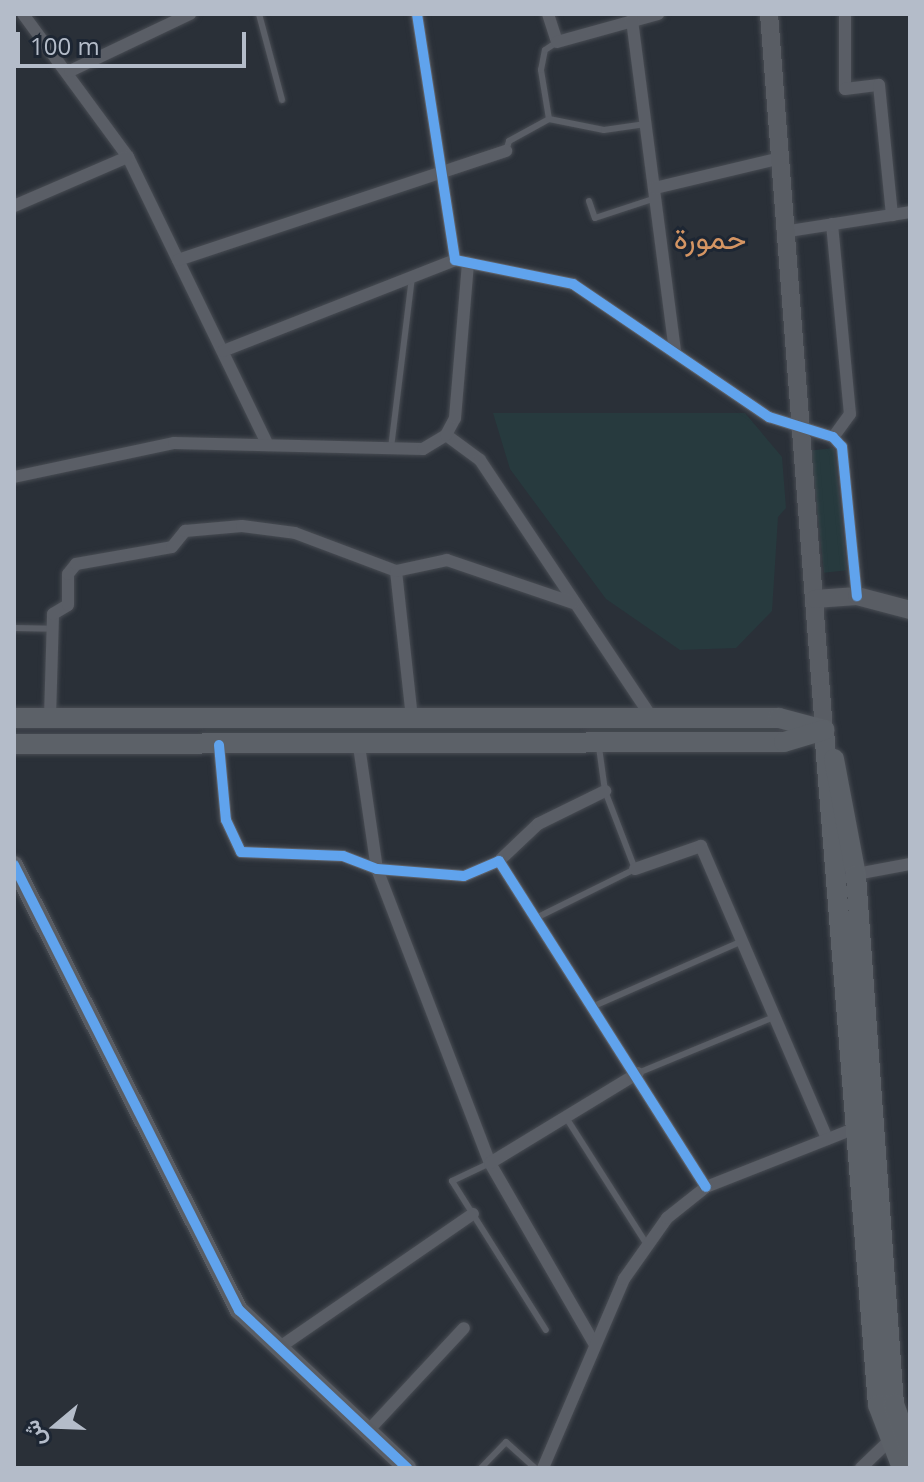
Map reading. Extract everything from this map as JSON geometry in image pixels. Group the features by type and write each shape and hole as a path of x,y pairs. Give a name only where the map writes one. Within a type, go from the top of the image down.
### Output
{"main road":[{"path":"769,14 777,159 824,730 846,791 846,876 856,1128 878,1405 889,1441 902,1468"},
{"path":"815,599 857,596 910,610"},
{"path":"14,718 779,718 824,730"},
{"path":"14,744 359,746 784,742 824,730"},
{"path":"14,865 214,1269 239,1310 407,1468"},
{"path":"846,876 894,1404 910,1448"}],"street":[{"path":"23,14 70,71 128,157 268,445"},
{"path":"70,71 190,14"},
{"path":"14,477 174,443 423,449 446,435 455,418 461,261 437,170 417,14"},
{"path":"548,14 557,42 658,14"},
{"path":"845,14 845,89 879,85 892,215"},
{"path":"632,20 675,353"},
{"path":"178,260 437,170 506,151"},
{"path":"14,206 128,157"},
{"path":"656,193 777,159"},
{"path":"783,232 910,212"},
{"path":"832,224 850,414 833,437"},
{"path":"223,351 461,261 573,284 769,417 833,437 842,447 857,596"},
{"path":"446,435 480,460 652,718"},
{"path":"50,717 53,614 68,605 68,574 76,564 172,547 185,531 242,526 295,533 396,571 447,560 573,603"},
{"path":"396,571 412,718"},
{"path":"219,745 226,820 241,852 343,856 377,869 464,876 499,861 538,824 605,791"},
{"path":"359,746 377,869 490,1163 594,1343"},
{"path":"635,869 701,846 827,1139"},
{"path":"499,861 638,1073 706,1187"},
{"path":"846,876 910,864"},
{"path":"490,1163 638,1073"},
{"path":"543,1468 594,1343 646,1243 706,1187 856,1128"},
{"path":"277,1349 473,1214"},
{"path":"367,1432 464,1328"},
{"path":"861,1468 889,1441"}],"lane":[{"path":"259,14 282,100"},
{"path":"549,119 541,70 545,50 557,42"},
{"path":"506,151 509,141 549,119 604,130 646,124"},
{"path":"589,201 595,218 656,193"},
{"path":"391,448 412,278"},
{"path":"14,628 53,629"},
{"path":"538,917 635,869 605,791 598,743"},
{"path":"594,1006 742,941"},
{"path":"638,1073 774,1017"},
{"path":"565,1116 646,1243"},
{"path":"490,1163 452,1181 546,1330"},
{"path":"481,1468 506,1442 535,1468"}],"green space":[{"path":"493,413 745,413 782,457 786,508 778,517 772,611 736,648 680,650 606,599 510,469"},
{"path":"834,448 847,570 824,573 811,450"}],"cycle path":[{"path":"417,14 455,260 573,284 769,417 833,437 842,447 857,596"},
{"path":"219,745 226,820 241,852 343,856 377,869 464,876 499,861 706,1187"},
{"path":"14,865 239,1310 407,1468"}],"district":[{"name":"حمورة","path":"710,238"}]}
